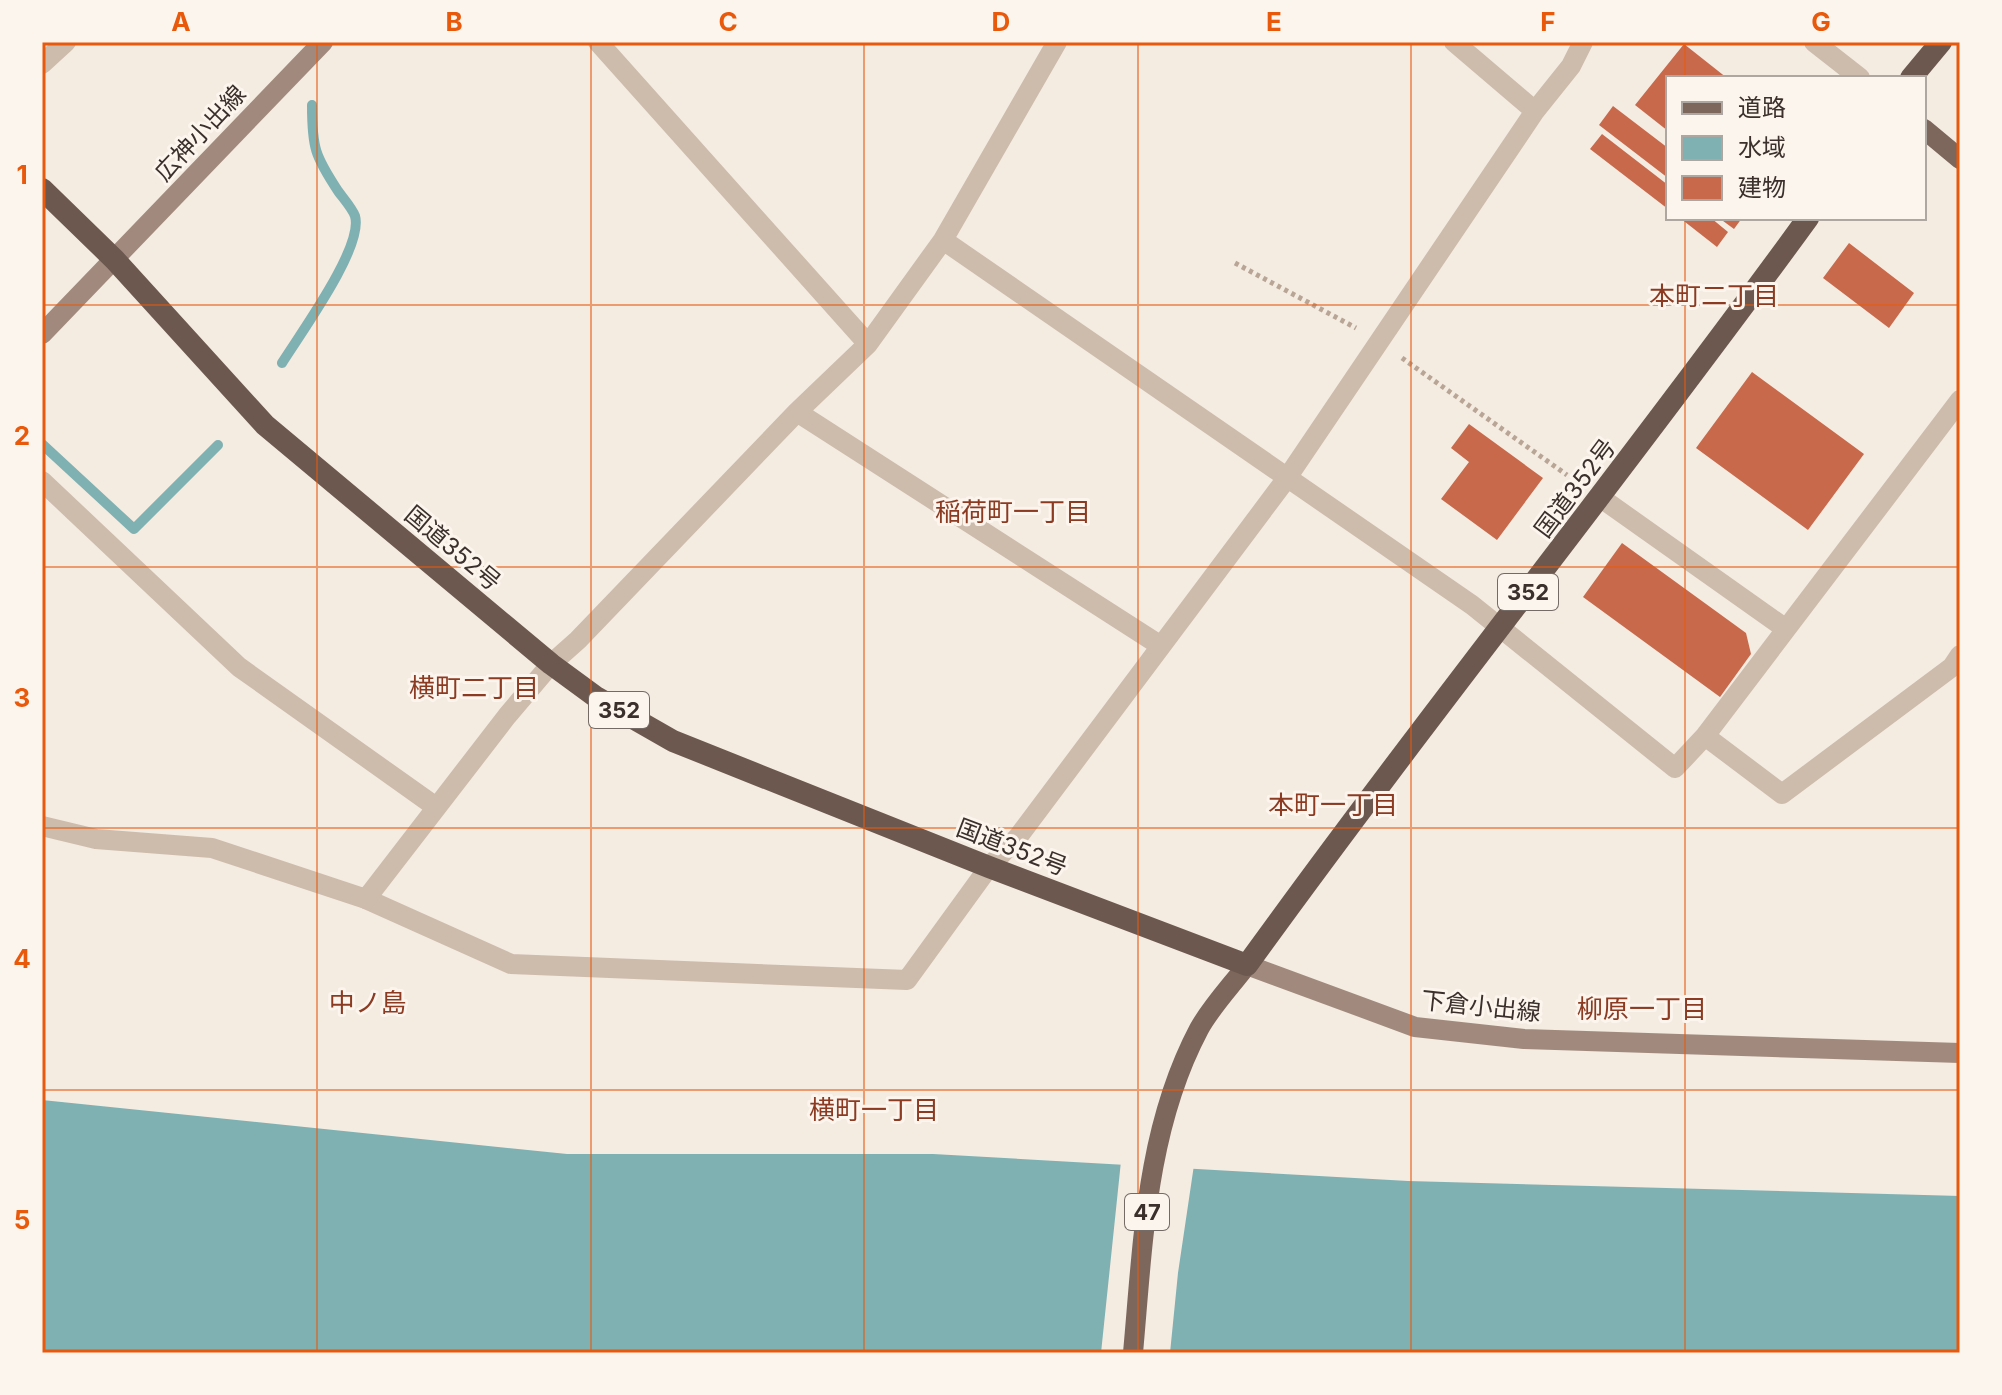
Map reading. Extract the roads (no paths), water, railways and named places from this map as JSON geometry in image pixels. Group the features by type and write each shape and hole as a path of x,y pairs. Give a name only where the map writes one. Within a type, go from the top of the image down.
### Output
{"highway":[{"path":"1913,76 1941,42"},
{"name":"国道352号","path":"42,189 115,260 265,425 551,664 596,697 673,741 989,867 1247,965 1601,498 1807,220"}],"main road":[{"name":"広神小出線","path":"115,260 323,42"},
{"path":"1926,131 1960,159"},
{"path":"42,334 115,260"},
{"name":"下倉小出線","path":"1247,965 1415,1027 1524,1039 1960,1053"},
{"name":"47","path":"1133,1353 1144,1228 1154,1157 1164,1117 1200,1027 1247,965"}],"street":[{"path":"42,64 66,42"},
{"path":"598,42 868,344"},
{"path":"366,899 551,664 578,640 797,412 868,344 943,240 1057,42"},
{"path":"1454,42 1535,111"},
{"path":"42,826 96,839 212,848 366,899 511,964 907,980 989,867 1018,837 1287,478 1535,111 1571,66 1583,42"},
{"path":"1814,42 1857,76"},
{"path":"943,240 1501,627 1675,768 1705,736 1960,400"},
{"path":"797,412 1161,646"},
{"path":"42,481 239,667 436,807"},
{"path":"1601,498 1786,629"},
{"path":"1705,736 1782,794 1957,666"}],"water":[{"path":"42,1100 567,1154 933,1154 1408,1181 1960,1196 1960,1353 42,1353"}],"waterway":[{"path":"282,363 341,268 355,230 354,213 330,179 316,151 312,105"},
{"path":"42,444 134,529 218,445"}],"district":[{"name":"本町二丁目","path":"1714,295"},
{"name":"稲荷町一丁目","path":"1013,511"},
{"name":"横町二丁目","path":"474,687"},
{"name":"本町一丁目","path":"1333,804"},
{"name":"中ノ島","path":"368,1002"},
{"name":"柳原一丁目","path":"1642,1008"},
{"name":"横町一丁目","path":"874,1109"}]}
